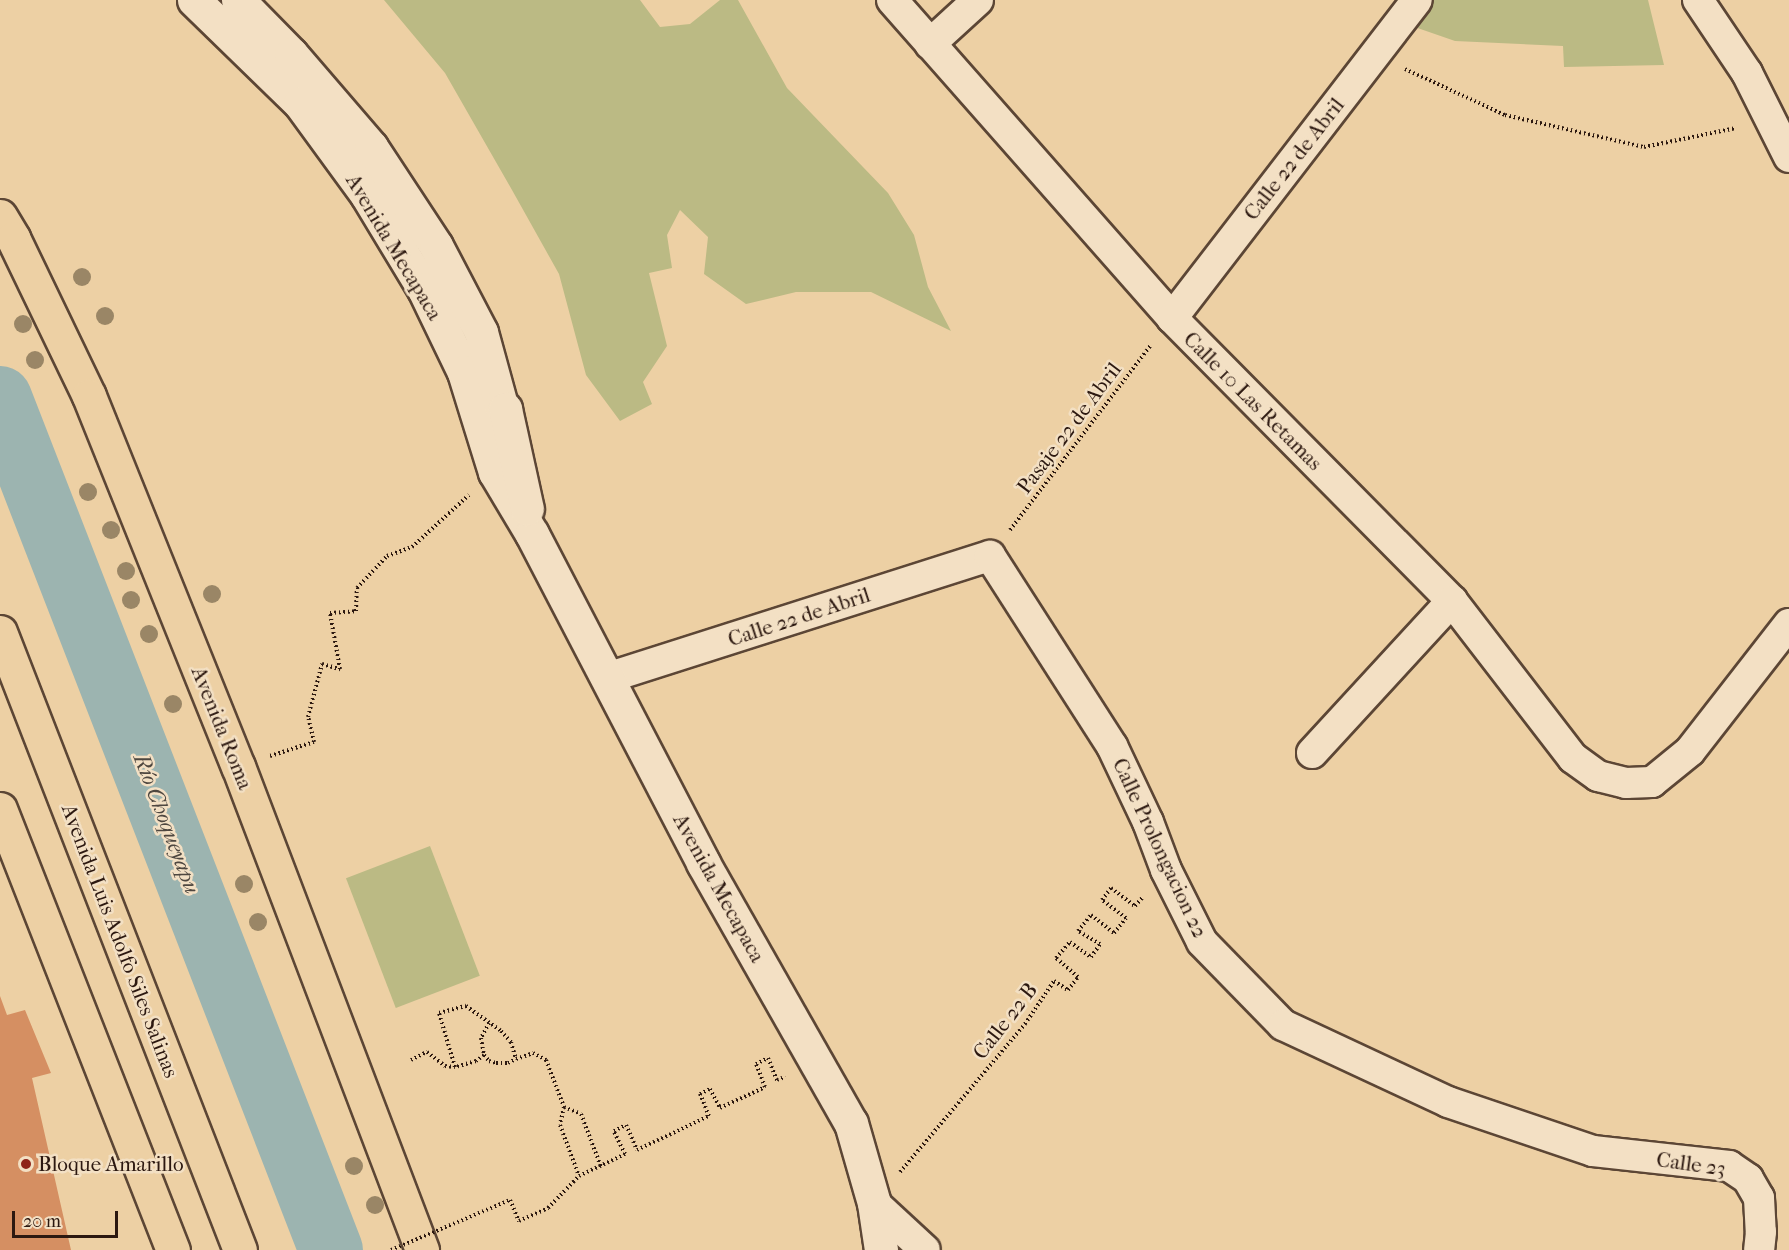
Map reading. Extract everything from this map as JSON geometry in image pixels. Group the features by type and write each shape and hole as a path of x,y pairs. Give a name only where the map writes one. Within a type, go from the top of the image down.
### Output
{"main road":[{"name":"Avenida Roma","path":"0,216 13,238 88,396 238,766 422,1250"},
{"name":"Avenida Luis Adolfo Siles Salinas","path":"0,632 240,1250"},
{"path":"0,810 173,1250"}],"street":[{"name":"Avenida Mecapaca","path":"194,0 300,104 367,195 424,289 464,372 495,472 532,534 703,863 851,1123 874,1203 881,1250"},
{"name":"Avenida Mecapaca","path":"238,0 291,54 371,147 436,246 482,332 501,405 505,409 532,534"},
{"name":"Calle 10 Las Retamas","path":"892,0 1172,318 1452,601 1573,758 1598,776 1626,783 1652,782 1690,751 1789,624"},
{"path":"930,44 978,0"},
{"name":"Calle 22 de Abril","path":"1172,318 1417,0"},
{"path":"1698,0 1748,73 1789,157"},
{"name":"Calle 22 de Abril","path":"607,678 990,556"},
{"name":"Calle Prolongacion 22","path":"990,556 1112,746 1148,822 1166,870 1202,942 1283,1025 1448,1102 1593,1151"},
{"path":"1312,753 1452,601"},
{"name":"Calle 23","path":"1593,1151 1729,1166 1748,1179 1759,1198 1761,1232 1759,1250"},
{"path":"874,1203 925,1250"}],"path":[{"path":"1375,55 1505,115 1644,147 1772,121"},
{"name":"Pasaje 22 de Abril","path":"990,556 1172,318"},
{"path":"238,766 314,742 308,717 322,664 340,669 330,613 356,611 357,588 387,556 412,547 495,472"},
{"name":"Calle 22 B","path":"874,1203 1024,1024 1054,981 1068,990 1078,977 1056,958 1070,942 1091,957 1100,944 1078,931 1091,915 1114,933 1126,918 1102,900 1111,888 1135,906 1166,870"},
{"path":"455,1067 439,1013 466,1006 511,1042 516,1059"},
{"path":"489,1023 481,1038 484,1055 489,1061 508,1063 533,1053 546,1060 564,1107 560,1125 579,1176"},
{"path":"411,1060 427,1053 445,1065 455,1067 476,1061 484,1055"},
{"path":"391,1250 510,1200 519,1221 548,1208 579,1176 625,1154 615,1131 627,1125 637,1150 709,1116 700,1094 710,1089 720,1108 765,1087 756,1064 768,1058 777,1080 821,1068"},
{"path":"564,1107 581,1114 601,1167"}],"shaded area":[{"path":"384,0 640,0 660,27 690,24 720,0 738,0 787,88 888,193 914,235 928,287 951,331 871,292 796,292 746,304 704,274 708,237 680,210 667,235 672,268 649,273 667,346 643,382 652,404 620,421 586,375 559,274 512,190 445,73"},
{"path":"1425,0 1648,0 1664,65 1564,67 1563,46 1455,41 1406,24"},
{"path":"430,846 480,976 396,1008 346,878"}],"building":[{"name":"Bloque Amarillo","path":"0,996 7,1015 25,1010 51,1073 32,1078 71,1250 0,1250"}],"waterway":[{"name":"Río Choqueyapu","path":"0,398 331,1250"}],"place":[{"name":"Bloque Amarillo","path":"26,1164"}]}
